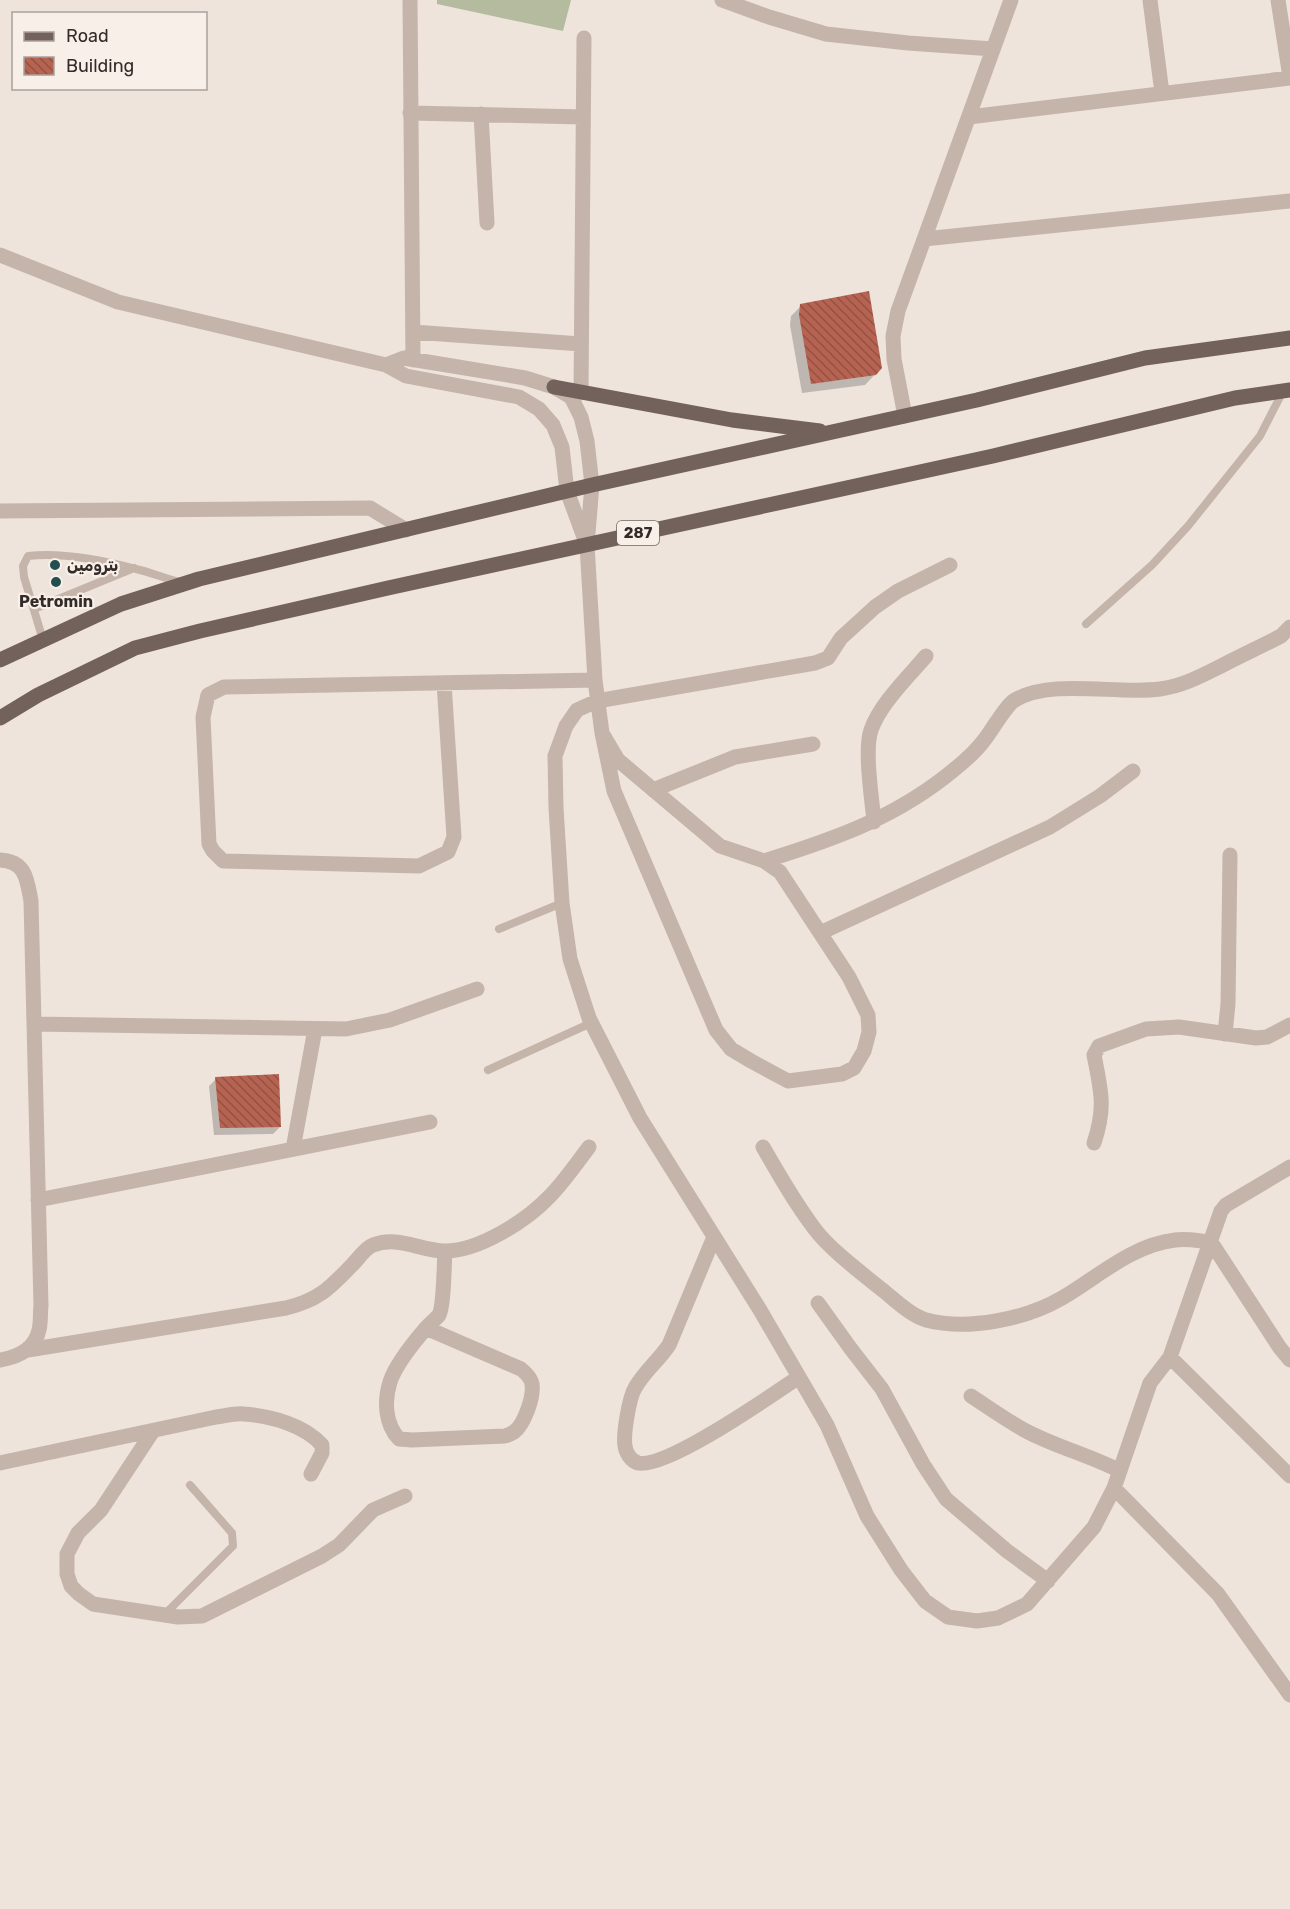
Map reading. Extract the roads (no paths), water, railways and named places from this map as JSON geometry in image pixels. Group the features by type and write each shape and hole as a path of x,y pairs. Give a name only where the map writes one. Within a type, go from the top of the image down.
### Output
{"main road":[{"path":"0,660 121,604 187,583 592,485 904,416 1145,358 1290,338"},
{"path":"554,387 732,420 831,432"},
{"name":"287","path":"0,718 38,695 135,648 244,621 587,544 993,456 1235,398 1286,390"}],"street":[{"path":"410,0 413,360"},
{"path":"722,0 826,34 993,49"},
{"path":"904,416 894,359 893,336 898,311 1011,0"},
{"path":"1150,0 1162,93"},
{"path":"969,117 1290,77 1278,0"},
{"path":"581,393 584,38"},
{"path":"410,113 583,117"},
{"path":"481,114 487,223"},
{"path":"924,239 1290,201"},
{"path":"0,255 118,302 386,365 406,376 519,398 540,409 553,425 562,447 567,491 587,544"},
{"path":"413,332 581,344"},
{"path":"386,365 405,358 525,378 554,387 570,397 581,417 592,485 587,544 595,680 602,733 614,791 716,1030 731,1048 788,1081 842,1074 854,1068 867,1042 868,1015 849,977 780,872 764,861 720,846 618,760 602,733"},
{"path":"0,511 370,508 406,530"},
{"path":"950,565 898,591 875,607 841,638 828,658 815,663 597,701 577,710 566,726 555,756 562,903 570,959 591,1023 640,1118 827,1425 867,1516 901,1570 925,1601 948,1617 977,1621 998,1618 1027,1605 1094,1527 1114,1488 1150,1383 1170,1357 1221,1211 1226,1205 1290,1167"},
{"path":"764,861 824,842 874,822 921,794 957,768 983,742 1014,700 1050,690 1140,692 1163,689 1193,681 1281,636 1290,627"},
{"path":"874,822 869,769 870,732 878,713 926,656"},
{"path":"444,683 454,837 448,852 419,866 223,861 213,852 209,844 203,717 208,695 224,687 595,680"},
{"path":"653,790 735,757 813,744"},
{"path":"820,933 1050,827 1100,796 1133,771"},
{"path":"1225,1034 1228,1004 1230,855"},
{"path":"0,860 18,865 26,875 31,901 40,1306 39,1331 28,1350"},
{"path":"34,1024 346,1029 390,1020 477,989"},
{"path":"1094,1143 1102,1101 1094,1055 1099,1046 1146,1029 1179,1027 1256,1038 1267,1037 1290,1025"},
{"path":"293,1149 315,1029"},
{"path":"38,1200 430,1122"},
{"path":"763,1147 784,1184 815,1229 879,1287 907,1310 924,1319 945,1323 983,1323 1025,1315 1061,1298 1118,1261 1149,1246 1175,1239 1211,1242"},
{"path":"0,1360 12,1358 28,1350 304,1304 315,1299 333,1285 371,1246 385,1242 445,1251 486,1240 521,1221 549,1198 589,1148"},
{"path":"714,1237 669,1345 659,1359 645,1372 633,1390 623,1438 626,1452 632,1460 645,1463 674,1453 718,1430 799,1377"},
{"path":"1211,1242 1290,1360"},
{"path":"426,1328 521,1369 527,1374 532,1384 529,1407 515,1432 505,1436 412,1440 399,1439 392,1432 388,1420 387,1399 390,1381 426,1328 440,1314 445,1251"},
{"path":"819,1303 882,1389 923,1464 946,1499 1007,1551 1048,1581"},
{"path":"1170,1357 1290,1476"},
{"path":"971,1396 1029,1433 1120,1471"},
{"path":"0,1463 216,1417 242,1414 270,1418 314,1435 322,1444 322,1453 311,1474"},
{"path":"153,1431 101,1510 78,1533 67,1554 66,1574 71,1586 93,1604 178,1617 202,1616 322,1556 339,1545 373,1509 405,1496"},
{"path":"1114,1488 1218,1594 1290,1695"}],"lane":[{"path":"1086,624 1152,565 1188,526 1260,436 1286,390"},
{"path":"43,640 24,577 23,566 28,556 57,555 134,568 173,581 187,583"},
{"path":"34,609 134,568"},
{"path":"499,929 562,903"},
{"path":"488,1070 591,1023"},
{"path":"164,1615 233,1546 232,1533 190,1485"}],"place":[{"name":"بترومين","path":"55,565"},
{"name":"Petromin","path":"56,582"}]}
